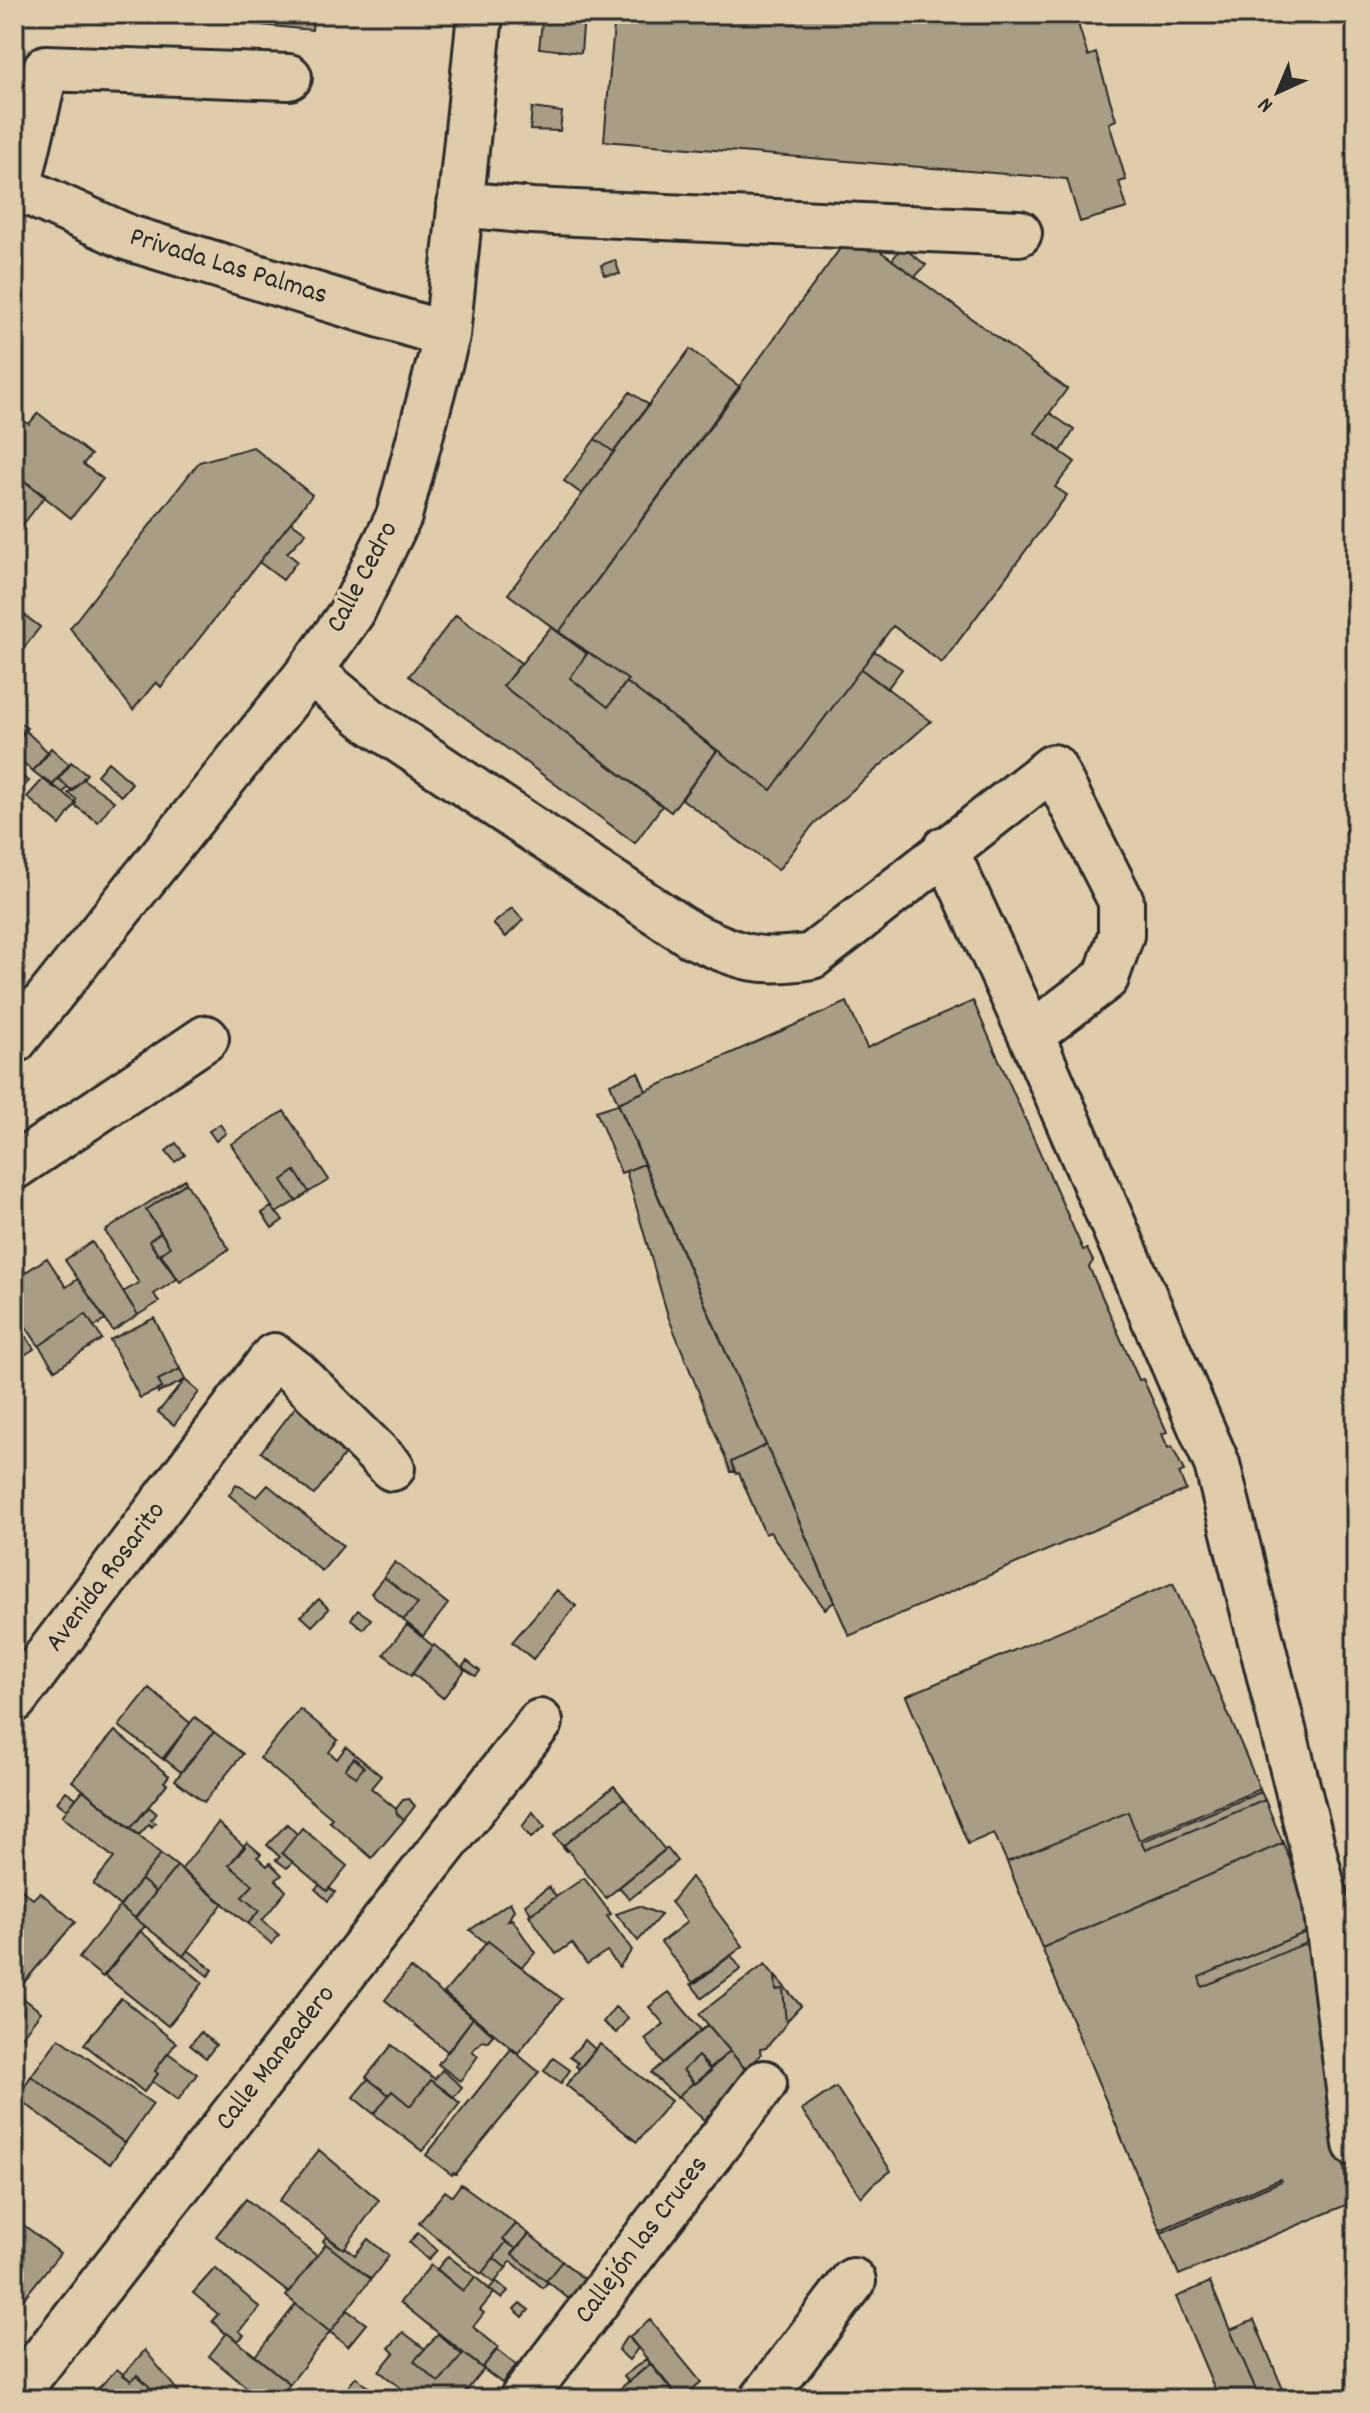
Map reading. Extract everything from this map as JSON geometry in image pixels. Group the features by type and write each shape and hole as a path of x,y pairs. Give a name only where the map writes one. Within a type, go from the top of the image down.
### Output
{"street":[{"name":"Calle Cedro","path":"14,1041 310,671 352,612 399,516 447,335 480,14"},
{"path":"16,187 46,68 289,77"},
{"name":"Privada Las Palmas","path":"16,187 129,238 447,335"},
{"path":"460,204 532,211 1019,233"},
{"path":"310,671 369,720 691,935 736,955 777,962 812,956 1053,767 1121,901 1121,935 1106,978 1031,1035"},
{"path":"945,849 1031,1035 1217,1464 1325,1898 1356,2144"},
{"path":"14,1167 206,1038"},
{"name":"Avenida Rosarito","path":"14,1700 274,1356 296,1373 392,1468"},
{"name":"Calle Maneadero","path":"14,2396 540,1722"},
{"name":"Callejón las Cruces","path":"522,2399 764,2083"},
{"path":"763,2399 853,2281"}],"building":[{"path":"149,14 313,14 312,30"},
{"path":"543,14 584,14 581,53 539,48"},
{"path":"615,14 1075,14 1088,56 1096,53 1116,120 1109,123 1126,180 1119,182 1127,208 1080,222 1067,179 604,141"},
{"path":"532,108 562,112 560,131 530,130"},
{"path":"853,231 1067,389 1035,433 1075,462 1055,487 1067,495 942,663 893,626 771,790 626,682 628,680 559,632"},
{"path":"902,247 926,265 915,277 892,260"},
{"path":"615,260 620,274 604,275 601,265"},
{"path":"690,349 740,387 559,632 508,594"},
{"path":"630,392 649,405 614,452 595,439"},
{"path":"38,413 91,455 83,464 103,479 71,518 14,473 14,416 29,424"},
{"path":"1050,413 1074,430 1061,451 1035,433"},
{"path":"595,439 614,452 582,494 564,481"},
{"path":"253,447 312,495 161,687 156,682 133,710 70,628 199,462"},
{"path":"14,473 45,496 14,536"},
{"path":"291,522 306,533 287,553 297,561 283,580 259,562"},
{"path":"14,607 40,627 14,661"},
{"path":"456,615 521,663 503,686 662,806 635,843 409,676"},
{"path":"551,627 587,654 570,678 608,707 626,682 717,751 671,812 503,686"},
{"path":"874,651 902,669 887,689 861,669"},
{"path":"588,652 628,680 608,707 570,678"},
{"path":"861,669 931,721 813,825 778,870 682,799 717,750 771,790"},
{"path":"14,719 27,728 14,744"},
{"path":"25,730 49,753 33,771 14,755 14,744"},
{"path":"51,748 70,765 52,786 33,771"},
{"path":"71,762 87,774 72,791 58,778"},
{"path":"108,762 132,783 121,796 97,775"},
{"path":"14,771 29,781 19,792 14,787"},
{"path":"44,778 76,803 60,825 27,797"},
{"path":"58,778 68,787 63,793 52,786"},
{"path":"83,779 114,801 98,822 74,805 76,799 68,793"},
{"path":"512,908 523,920 506,937 493,924"},
{"path":"973,1001 1083,1250 1087,1249 1093,1261 1089,1267 1139,1380 1143,1379 1167,1432 1162,1434 1168,1448 1172,1446 1184,1471 1179,1473 1186,1490 849,1636 618,1103 847,1002 867,1048"},
{"path":"638,1072 646,1091 618,1103 610,1084"},
{"path":"618,1104 644,1164 621,1173 596,1111"},
{"path":"284,1111 329,1180 309,1192 295,1171 282,1180 296,1201 276,1213 231,1144"},
{"path":"220,1124 226,1133 216,1141 209,1131"},
{"path":"176,1143 185,1155 175,1162 166,1151"},
{"path":"644,1164 766,1445 731,1462 735,1471 731,1472 668,1316 626,1171"},
{"path":"295,1171 309,1192 296,1201 282,1180"},
{"path":"185,1179 186,1183 146,1210 161,1232 149,1241 177,1279 154,1294 159,1302 138,1315 123,1292 139,1283 105,1231"},
{"path":"186,1183 229,1249 180,1282 161,1254 170,1247 146,1210"},
{"path":"271,1207 283,1220 272,1228 262,1213"},
{"path":"161,1232 170,1247 158,1255 149,1241"},
{"path":"92,1242 138,1315 113,1331 65,1260"},
{"path":"47,1258 66,1287 78,1279 105,1320 94,1327 86,1314 39,1346 14,1309 14,1280"},
{"path":"86,1314 102,1339 55,1370 39,1346"},
{"path":"14,1318 34,1349 18,1359 24,1369 14,1376"},
{"path":"154,1318 180,1369 158,1380 162,1388 140,1398 110,1340"},
{"path":"180,1369 185,1380 158,1393 157,1390 162,1388 158,1380"},
{"path":"185,1380 199,1392 174,1425 158,1412"},
{"path":"300,1401 355,1441 314,1495 261,1452"},
{"path":"766,1445 834,1602 825,1609 770,1532 765,1534 739,1473 736,1474 731,1462"},
{"path":"236,1484 257,1497 268,1485 343,1546 322,1571 229,1495"},
{"path":"395,1562 448,1604 423,1636 403,1620 418,1604 384,1577"},
{"path":"384,1577 418,1604 403,1620 371,1593"},
{"path":"1173,1583 1260,1789 1139,1840 1128,1812 1007,1862 994,1833 968,1844 906,1696"},
{"path":"557,1590 576,1606 533,1659 512,1642"},
{"path":"319,1599 329,1609 312,1626 301,1616"},
{"path":"358,1610 371,1619 363,1629 351,1619"},
{"path":"407,1625 433,1646 411,1676 384,1654"},
{"path":"434,1645 465,1670 443,1698 412,1673"},
{"path":"467,1661 480,1671 476,1676 462,1667"},
{"path":"149,1688 190,1723 164,1760 119,1726"},
{"path":"300,1709 338,1740 329,1752 337,1759 346,1747 381,1776 371,1788 404,1820 372,1858 329,1821 332,1818 260,1758","holes":["354,1758 364,1767 356,1777 345,1769"]},
{"path":"195,1717 214,1732 181,1772 163,1758"},
{"path":"115,1731 169,1776 164,1782 167,1784 131,1828 72,1781"},
{"path":"214,1732 243,1754 204,1802 175,1780"},
{"path":"354,1758 364,1767 356,1777 345,1769"},
{"path":"614,1786 624,1798 564,1845 567,1852 554,1835"},
{"path":"1260,1789 1261,1792 1141,1842 1145,1850 1265,1800 1283,1843 1042,1948 1007,1862 1128,1812 1139,1840"},
{"path":"83,1790 161,1854 120,1906 93,1884 114,1858 62,1816"},
{"path":"66,1791 76,1798 67,1810 57,1802"},
{"path":"1261,1792 1265,1800 1145,1850 1141,1842"},
{"path":"624,1798 665,1850 606,1898 564,1845"},
{"path":"409,1799 415,1806 404,1820 396,1809 403,1800"},
{"path":"149,1807 156,1813 151,1820 155,1823 152,1827 149,1824 139,1835 131,1828"},
{"path":"533,1812 545,1827 531,1838 522,1827"},
{"path":"218,1823 245,1847 229,1865 253,1885 242,1897 259,1911 248,1924 181,1870"},
{"path":"287,1824 297,1834 282,1853 293,1862 287,1868 276,1860 280,1857 267,1845"},
{"path":"302,1828 347,1866 327,1891 282,1853"},
{"path":"247,1842 261,1854 257,1857 267,1866 270,1863 282,1875 276,1880 286,1891 262,1921 279,1935 272,1944 248,1924 259,1911 242,1897 253,1885 229,1865"},
{"path":"1283,1843 1318,1927 1199,1977 1202,1987 1320,1937 1348,2204 1179,2275 1161,2233 1282,2181 1280,2179 1160,2230 1042,1948"},
{"path":"667,1848 677,1861 630,1899 619,1887"},
{"path":"161,1854 177,1866 156,1892 141,1879"},
{"path":"177,1866 223,1903 183,1956 135,1918"},
{"path":"691,1877 743,1946 694,1984 661,1942 687,1922 671,1902"},
{"path":"584,1878 611,1914 607,1916 632,1950 619,1967 607,1951 587,1964 572,1943 556,1954 529,1915"},
{"path":"141,1879 156,1892 135,1918 120,1906"},
{"path":"14,1884 33,1899 40,1892 75,1922 16,1992"},
{"path":"320,1885 327,1891 329,1888 335,1892 328,1901 315,1889"},
{"path":"549,1887 556,1897 531,1914 525,1904"},
{"path":"510,1902 514,1910 508,1921 512,1919 535,1953 522,1967 470,1930"},
{"path":"120,1906 145,1926 103,1977 79,1958"},
{"path":"639,1906 661,1915 638,1941 616,1914"},
{"path":"1318,1927 1320,1937 1202,1987 1199,1977"},
{"path":"140,1931 203,1983 168,2026 104,1975"},
{"path":"488,1941 562,1999 518,2053 444,1993"},
{"path":"188,1950 213,1970 208,1976 183,1956"},
{"path":"731,1955 741,1969 702,1998 691,1984"},
{"path":"765,1964 775,1976 776,1990 783,1989 786,2024 766,2048 760,2049 761,2054 747,2071 699,2014"},
{"path":"410,1968 473,2018 448,2052 385,2000"},
{"path":"775,1976 801,2006 786,2022 783,1989 776,1990"},
{"path":"14,1991 41,2012 14,2046"},
{"path":"669,1992 701,2030 663,2063 645,2039 664,2024 649,2007"},
{"path":"121,1998 176,2043 144,2092 84,2044"},
{"path":"615,2007 628,2018 616,2033 603,2022"},
{"path":"473,2018 493,2035 472,2051 478,2056 460,2081 438,2064"},
{"path":"708,2025 730,2051 710,2068 698,2056 683,2070 693,2083 677,2097 651,2073"},
{"path":"201,2032 216,2045 206,2058 190,2045"},
{"path":"59,2038 153,2104 125,2143 31,2076"},
{"path":"585,2040 595,2049 579,2069 576,2066 578,2063 570,2057"},
{"path":"600,2044 671,2101 637,2142 566,2085"},
{"path":"392,2045 435,2079 442,2070 462,2087 454,2097 431,2080 410,2106 392,2091 389,2095 366,2077"},
{"path":"511,2049 539,2072 456,2174 452,2175 426,2155"},
{"path":"730,2051 750,2075 704,2120 678,2096"},
{"path":"168,2053 197,2074 178,2100 152,2081"},
{"path":"698,2056 711,2071 695,2084 683,2070"},
{"path":"553,2058 570,2070 561,2083 544,2071"},
{"path":"31,2076 125,2143 110,2164 17,2098"},
{"path":"368,2079 389,2095 374,2114 353,2097"},
{"path":"431,2080 460,2103 422,2151 374,2114 392,2091 410,2106"},
{"path":"836,2087 891,2171 861,2197 802,2110"},
{"path":"319,2150 379,2200 344,2249 279,2201"},
{"path":"1280,2179 1282,2181 1161,2233 1160,2230"},
{"path":"461,2184 516,2224 481,2274 419,2223 445,2191 452,2196"},
{"path":"246,2199 317,2256 289,2293 216,2236"},
{"path":"21,2223 60,2253 20,2303 14,2299 14,2232"},
{"path":"516,2224 529,2234 516,2249 503,2239"},
{"path":"418,2233 437,2250 428,2260 409,2242"},
{"path":"529,2234 562,2261 546,2281 512,2254"},
{"path":"326,2237 355,2255 368,2239 389,2256 371,2279 326,2244 323,2241"},
{"path":"506,2242 516,2249 512,2254 546,2281 562,2261 584,2279 569,2299 548,2282 543,2288 511,2261 506,2268 494,2258"},
{"path":"326,2244 371,2279 330,2332 286,2296"},
{"path":"448,2256 475,2277 463,2291 437,2269"},
{"path":"494,2258 506,2268 494,2283 482,2273"},
{"path":"431,2265 463,2291 475,2277 494,2293 480,2310 484,2313 473,2327 498,2347 482,2368 400,2302"},
{"path":"215,2268 260,2308 239,2331 244,2335 238,2341 212,2321 218,2314 193,2293"},
{"path":"496,2281 508,2291 502,2299 489,2289"},
{"path":"1210,2282 1260,2399 1219,2399 1176,2297"},
{"path":"520,2303 529,2310 523,2317 514,2309"},
{"path":"296,2304 330,2332 290,2384 255,2356"},
{"path":"347,2310 366,2324 348,2346 330,2332"},
{"path":"650,2320 701,2382 680,2399 629,2337"},
{"path":"1254,2320 1287,2399 1260,2399 1230,2330"},
{"path":"403,2332 425,2349 414,2361 439,2383 462,2352 484,2369 463,2395 469,2399 425,2399 419,2394 415,2399 379,2371 394,2353 389,2348"},
{"path":"227,2333 290,2384 277,2399 246,2399 251,2391 209,2356"},
{"path":"438,2334 462,2355 439,2383 414,2361"},
{"path":"627,2336 638,2348 629,2360 618,2350"},
{"path":"145,2350 184,2399 150,2399 147,2397 153,2390 137,2375 131,2381 123,2375"},
{"path":"497,2350 516,2365 502,2383 482,2368"},
{"path":"646,2359 650,2364 629,2382 624,2376"},
{"path":"650,2364 679,2399 614,2399 611,2396"},
{"path":"117,2369 131,2381 137,2375 153,2390 147,2397 150,2399 88,2399"},
{"path":"356,2377 383,2399 340,2397"}]}
